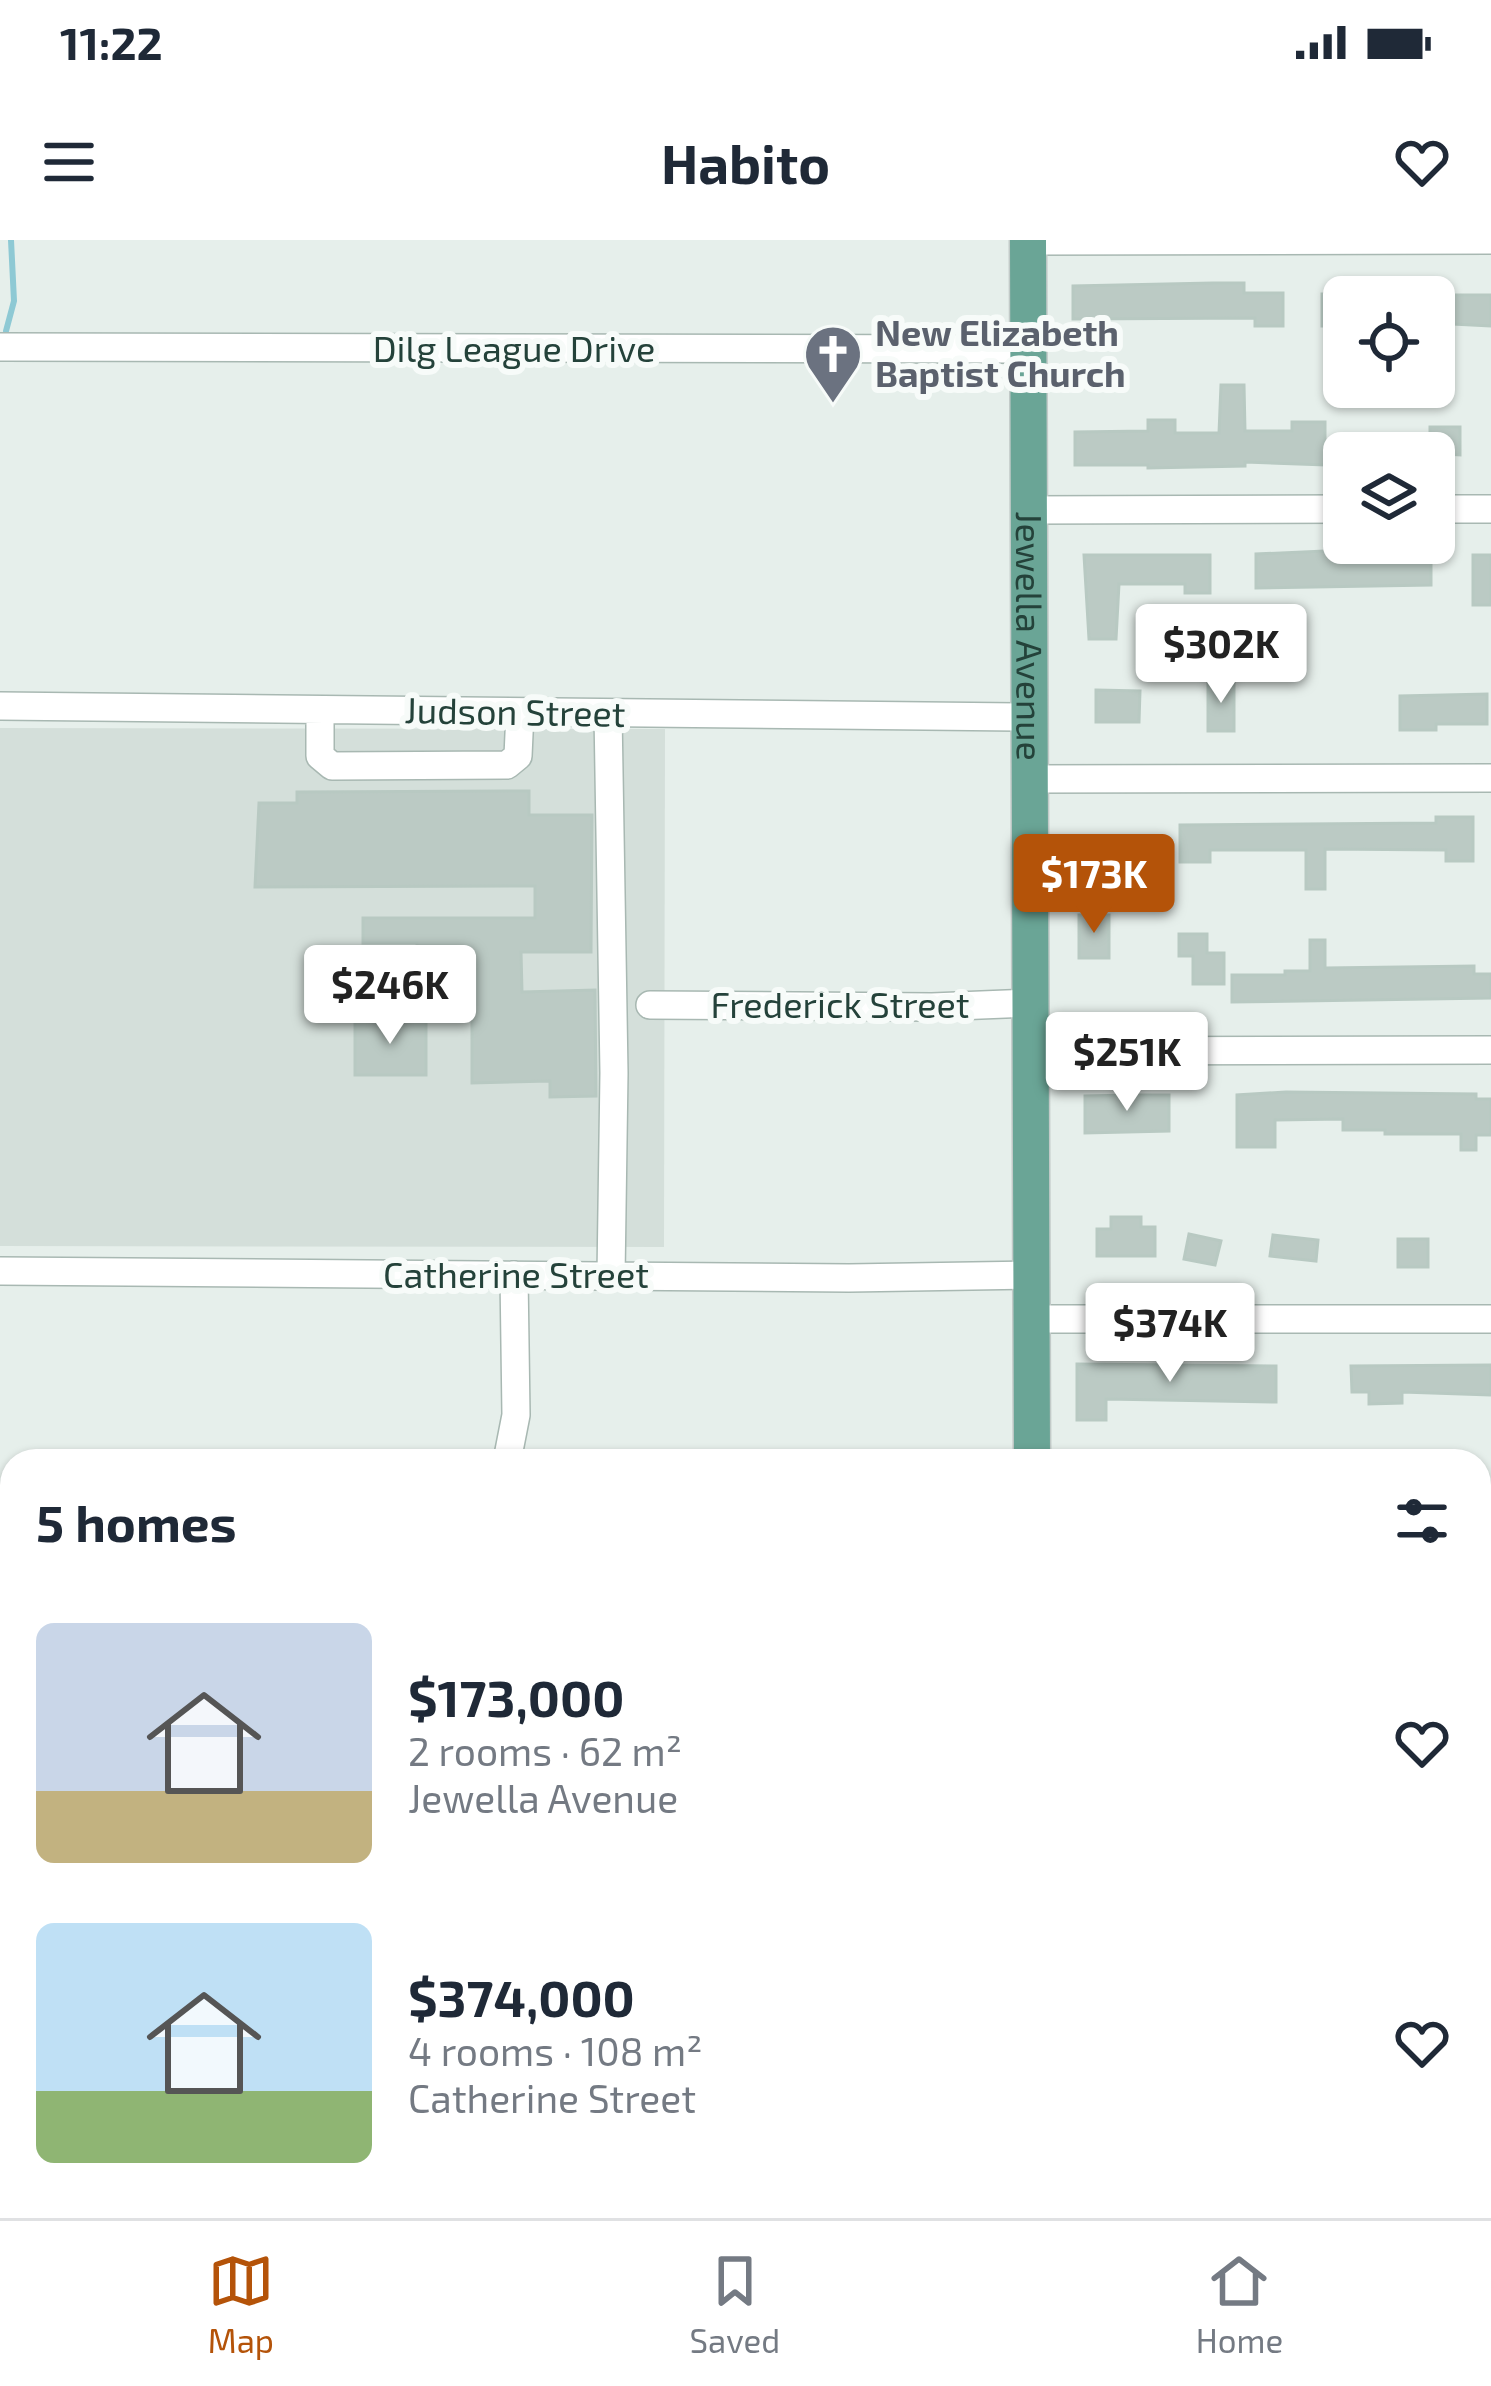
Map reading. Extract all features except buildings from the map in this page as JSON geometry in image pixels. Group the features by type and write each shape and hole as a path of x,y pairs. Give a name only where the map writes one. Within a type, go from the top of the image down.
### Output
{"main road":[{"name":"Jewella Avenue","path":"1028,240 1032,1449"}],"street":[{"path":"1028,240 1491,240"},
{"name":"Dilg League Drive","path":"0,346 1029,349"},
{"path":"1029,510 1323,509"},
{"path":"1455,509 1491,509"},
{"name":"Judson Street","path":"0,706 1030,717"},
{"path":"320,710 320,756 332,766 506,765 518,756 520,712"},
{"path":"608,712 614,1073 611,1276"},
{"path":"1030,779 1491,778"},
{"name":"Frederick Street","path":"650,1006 1030,1003"},
{"path":"1031,1052 1491,1050"},
{"name":"Catherine Street","path":"0,1271 1031,1275"},
{"path":"509,1449 516,1415 514,1275"},
{"path":"1032,1319 1491,1319"}],"shaded area":[{"path":"0,728 665,729 664,1247 0,1246"}],"waterway":[{"path":"6,331 14,301 11,240"}],"place":[{"name":"New Elizabeth Baptist Church","path":"833,405"}]}
